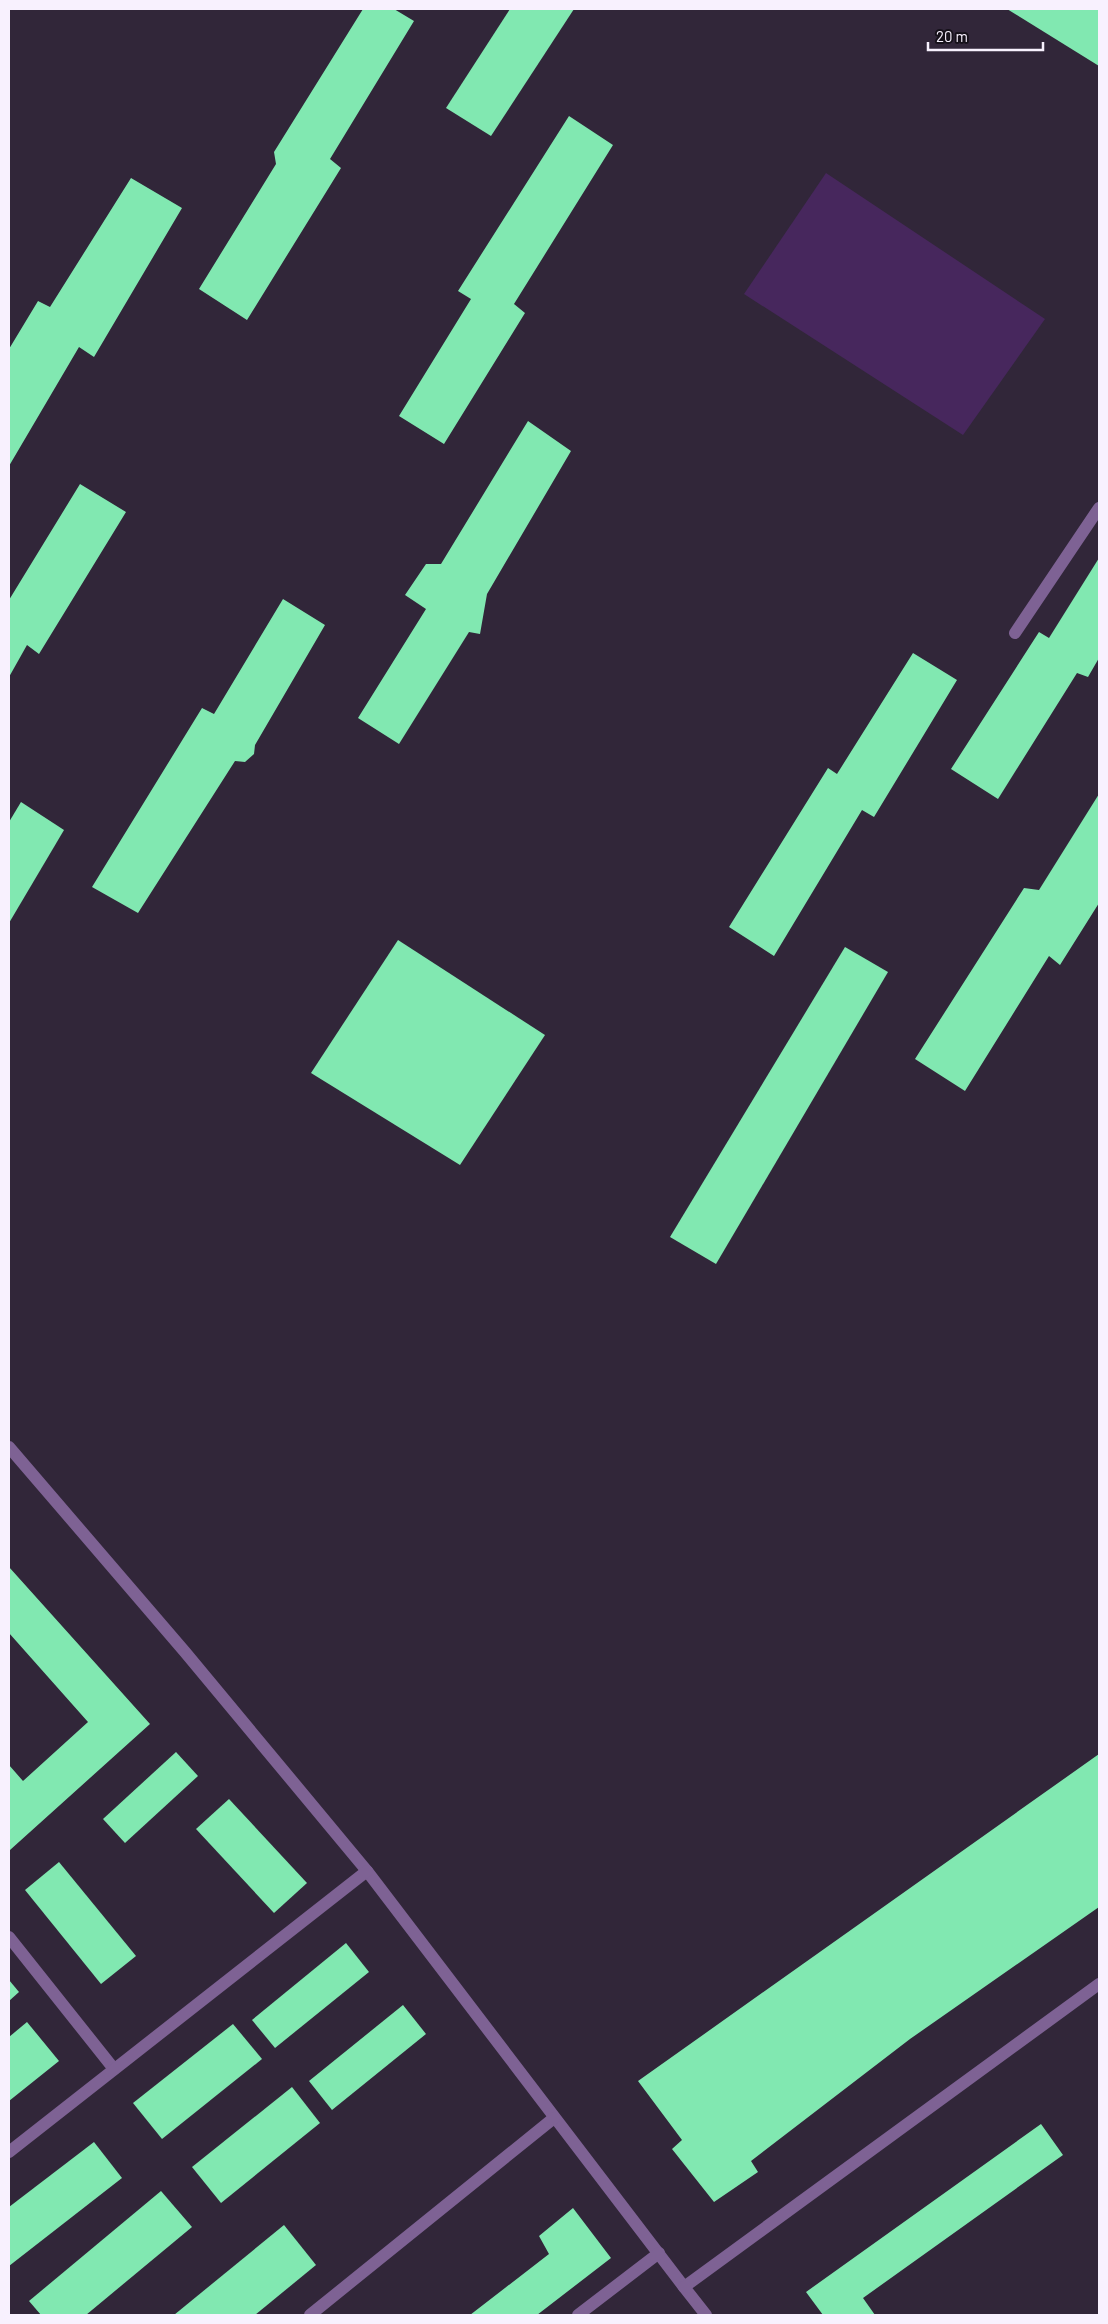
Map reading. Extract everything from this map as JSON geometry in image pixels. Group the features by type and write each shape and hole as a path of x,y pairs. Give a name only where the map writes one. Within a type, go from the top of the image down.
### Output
{"street":[{"path":"1015,633 1099,508"},
{"path":"9,1447 185,1652 367,1871 706,2315"},
{"path":"9,2152 367,1871"},
{"path":"9,1937 114,2069"},
{"path":"684,2287 1099,1984"},
{"path":"310,2315 554,2118"},
{"path":"578,2315 658,2253"}],"shaded area":[{"path":"826,173 1045,319 963,435 744,294"}],"building":[{"path":"363,9 394,9 414,21 330,159 341,168 247,320 199,289 276,164 274,152"},
{"path":"510,9 574,9 491,136 446,108"},
{"path":"1007,9 1099,9 1099,66"},
{"path":"569,116 613,145 514,304 525,313 444,444 399,416 471,299 458,291"},
{"path":"131,178 182,208 94,357 79,347 9,466 9,349 38,301 50,307"},
{"path":"528,421 571,451 487,594 480,634 469,632 399,744 358,718 426,609 405,595 426,564 441,564"},
{"path":"80,484 126,512 39,654 27,645 9,677 9,600"},
{"path":"1099,558 1099,658 1088,677 1077,673 998,799 951,769 1039,632 1049,638"},
{"path":"283,599 325,625 255,745 254,754 245,762 235,761 138,913 92,887 202,708 214,714"},
{"path":"913,653 957,680 874,817 862,810 774,956 729,927 828,768 837,774"},
{"path":"1099,794 1099,903 1060,965 1049,956 965,1091 915,1059 1024,888 1039,890"},
{"path":"21,802 64,830 9,923 9,822"},
{"path":"398,940 545,1035 460,1165 311,1073"},
{"path":"845,947 888,972 716,1264 670,1237"},
{"path":"9,1567 150,1724 10,1850 9,1765 23,1781 88,1722 9,1633"},
{"path":"176,1752 198,1776 125,1843 103,1819"},
{"path":"1099,1754 1099,1907 910,2039 751,2161 758,2172 714,2202 672,2149 682,2140 638,2081"},
{"path":"229,1799 307,1883 274,1913 196,1829"},
{"path":"59,1862 136,1956 101,1984 25,1890"},
{"path":"346,1943 369,1972 275,2048 252,2020"},
{"path":"9,1980 19,1992 9,2001"},
{"path":"403,2005 426,2034 332,2110 309,2081"},
{"path":"27,2022 59,2061 9,2101 9,2037"},
{"path":"233,2024 262,2059 162,2139 133,2103"},
{"path":"292,2087 320,2123 221,2203 192,2167"},
{"path":"1041,2124 1063,2155 863,2298 875,2315 823,2315 806,2292"},
{"path":"94,2142 122,2178 9,2266 9,2207"},
{"path":"161,2191 192,2227 86,2315 41,2315 29,2301"},
{"path":"573,2208 611,2258 537,2315 470,2315 549,2254 539,2236"},
{"path":"284,2225 316,2265 255,2315 174,2315"}]}
